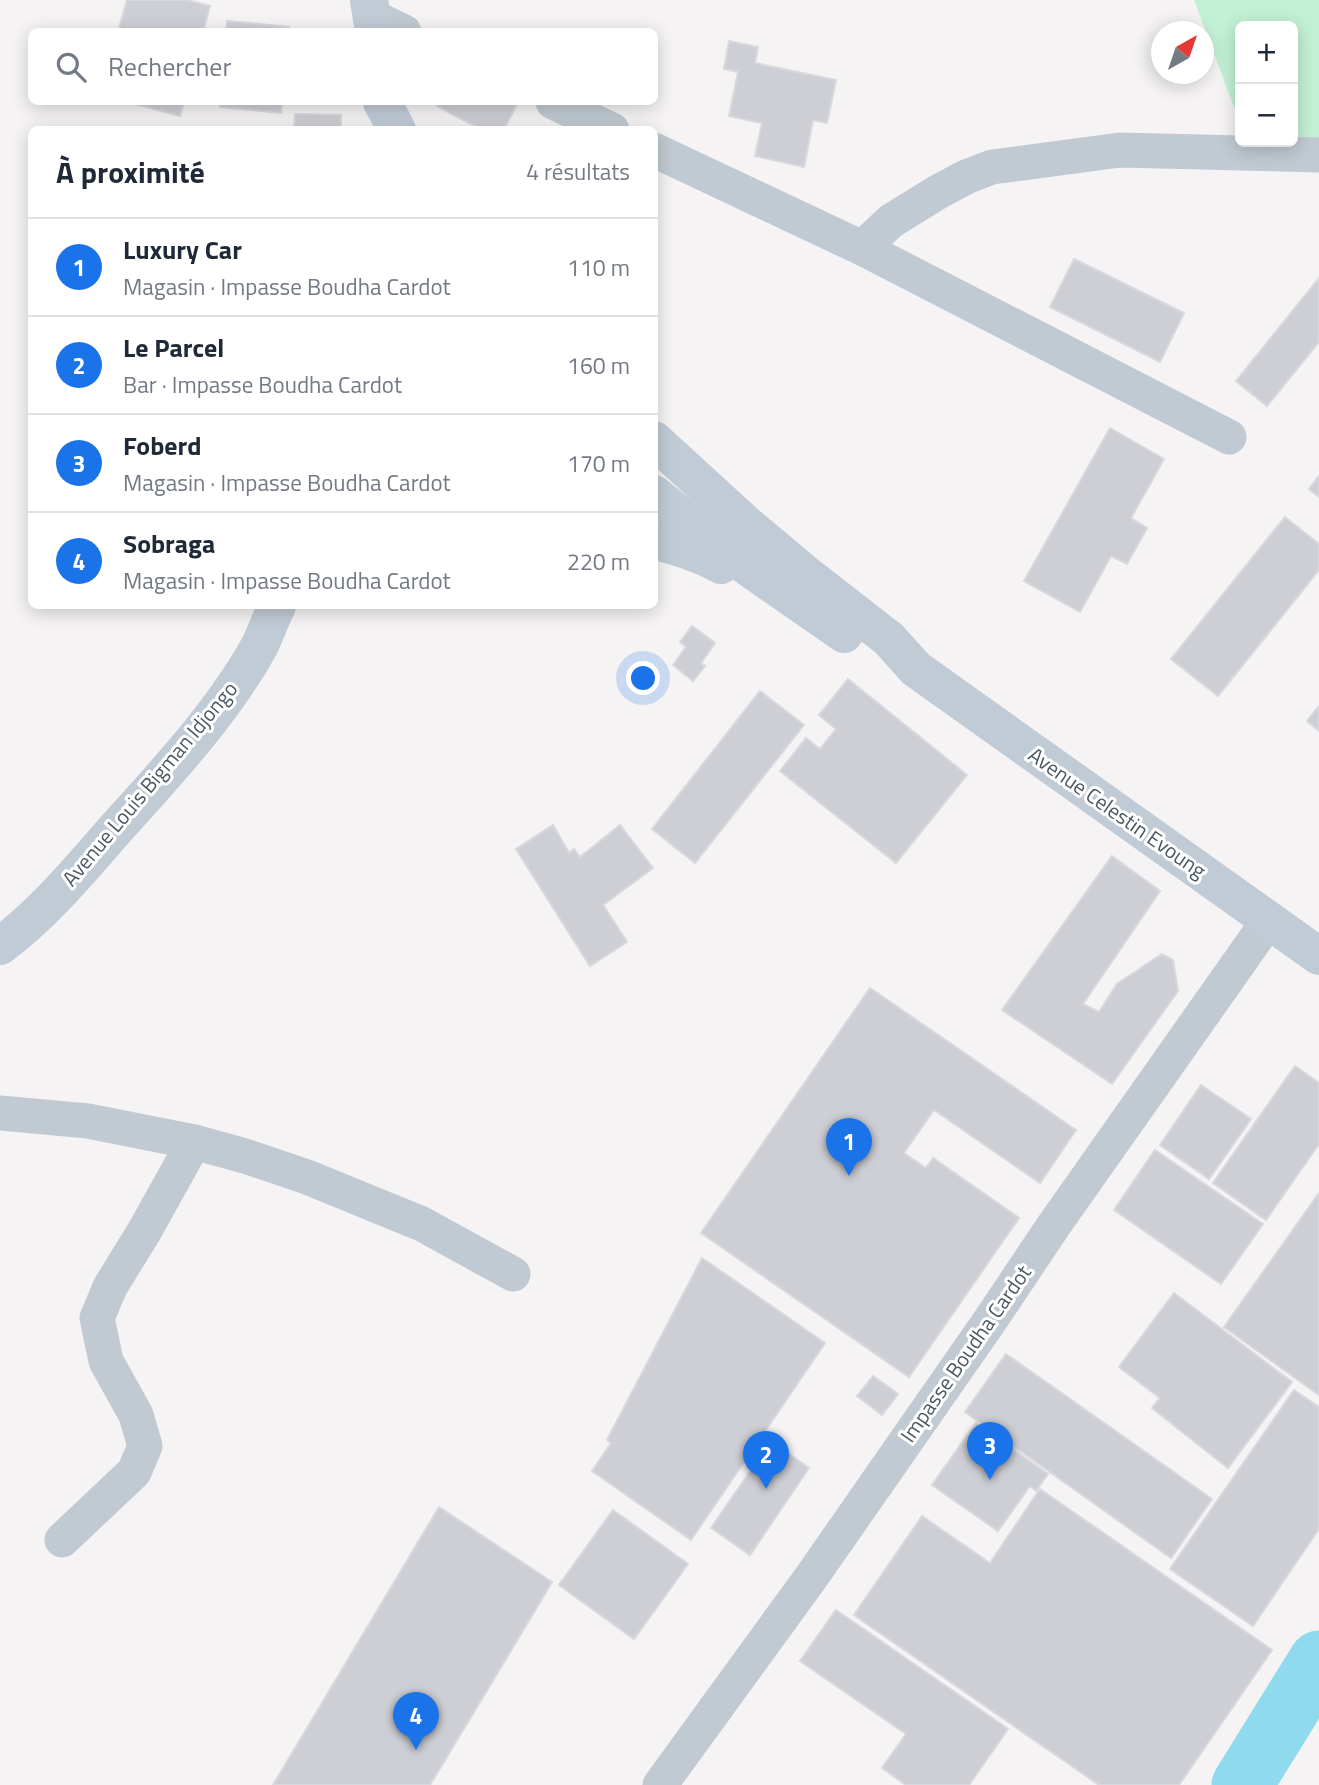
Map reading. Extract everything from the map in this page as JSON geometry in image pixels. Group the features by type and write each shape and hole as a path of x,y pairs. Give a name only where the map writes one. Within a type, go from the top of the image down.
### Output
{"street":[{"path":"381,105 381,126"},
{"path":"383,105 395,126"},
{"path":"558,105 603,126"},
{"path":"862,248 891,221 966,177 992,167 1120,150 1319,155"},
{"path":"658,152 862,248 1229,437"},
{"path":"658,444 808,576 889,639 916,669"},
{"path":"658,500 716,513 747,524"},
{"path":"658,500 722,550 876,657 916,669"},
{"path":"658,542 709,559 765,589 789,596"},
{"name":"Avenue Louis Bigman Idjongo","path":"0,946 13,937 68,883 188,746 239,680 261,643 276,609"},
{"path":"261,643 300,609"},
{"name":"Avenue Celestin Evoung","path":"916,669 1319,956"},
{"name":"Impasse Boudha Cardot","path":"660,1785 812,1576 1269,920"},
{"path":"0,1113 88,1121 194,1142 245,1156 307,1177 422,1224 513,1274"},
{"path":"62,1540 134,1472 145,1447 136,1415 106,1361 97,1318 110,1287 194,1142"}],"green space":[{"path":"1194,0 1319,0 1319,155 1298,144 1298,21 1235,21 1235,110 1214,53 1214,21 1202,21"}],"building":[{"path":"127,0 187,0 210,6 204,28 119,28"},
{"path":"227,21 289,27 289,28 226,28"},
{"path":"729,41 758,47 755,63 836,80 827,123 813,120 804,167 755,156 762,123 729,116 738,72 724,69"},
{"path":"139,105 183,105 180,116"},
{"path":"220,105 282,105 281,113"},
{"path":"437,106 516,106 506,126 474,126"},
{"path":"295,114 341,115 341,126 294,126"},
{"path":"1074,259 1184,313 1160,362 1050,307"},
{"path":"1319,278 1319,342 1267,406 1236,381"},
{"path":"1110,428 1164,459 1131,518 1147,528 1127,564 1111,556 1080,612 1024,581"},
{"path":"1319,476 1319,497 1309,489"},
{"path":"1285,517 1319,544 1319,570 1218,696 1171,659"},
{"path":"692,626 715,643 701,663 705,666 693,681 673,665 686,647 680,642"},
{"path":"848,679 967,775 896,863 780,771 806,738 820,749 836,729 819,715"},
{"path":"760,691 804,725 695,863 652,829"},
{"path":"1319,706 1319,731 1307,721"},
{"path":"553,825 569,853 574,849 580,857 620,825 653,868 603,905 627,942 590,966 516,849"},
{"path":"1112,856 1160,891 1083,1004 1099,1012 1117,984 1162,954 1173,960 1178,991 1112,1084 1002,1010"},
{"path":"870,988 1076,1130 1040,1183 934,1110 904,1153 926,1168 933,1158 1019,1218 909,1377 701,1233"},
{"path":"1295,1066 1319,1083 1319,1144 1266,1220 1213,1183"},
{"path":"1201,1085 1251,1119 1209,1179 1160,1145"},
{"path":"1155,1150 1263,1224 1221,1284 1114,1210"},
{"path":"1319,1193 1319,1395 1224,1327"},
{"path":"702,1258 825,1343 691,1540 592,1471 611,1443 607,1440"},
{"path":"1174,1293 1292,1382 1228,1468 1152,1408 1160,1398 1119,1367"},
{"path":"1006,1354 1212,1499 1171,1558 965,1412"},
{"path":"873,1376 898,1394 882,1415 857,1396"},
{"path":"1294,1390 1319,1407 1319,1529 1253,1626 1170,1569"},
{"path":"976,1423 1048,1474 1036,1491 1030,1486 998,1531 932,1485"},
{"path":"771,1441 809,1468 750,1555 711,1528"},
{"path":"1040,1489 1272,1650 1179,1785 1099,1785 854,1615 922,1516 990,1563"},
{"path":"439,1507 552,1582 524,1629 430,1785 273,1785"},
{"path":"613,1510 688,1564 634,1639 559,1585"},
{"path":"836,1610 1008,1729 969,1785 906,1785 882,1768 906,1734 800,1661"}],"waterway":[{"path":"1242,1785 1319,1661"}],"place":[{"name":"Luxury Car","path":"849,1176"},
{"name":"Foberd","path":"990,1480"},
{"name":"Le Parcel","path":"766,1489"},
{"name":"Sobraga","path":"416,1750"}]}
